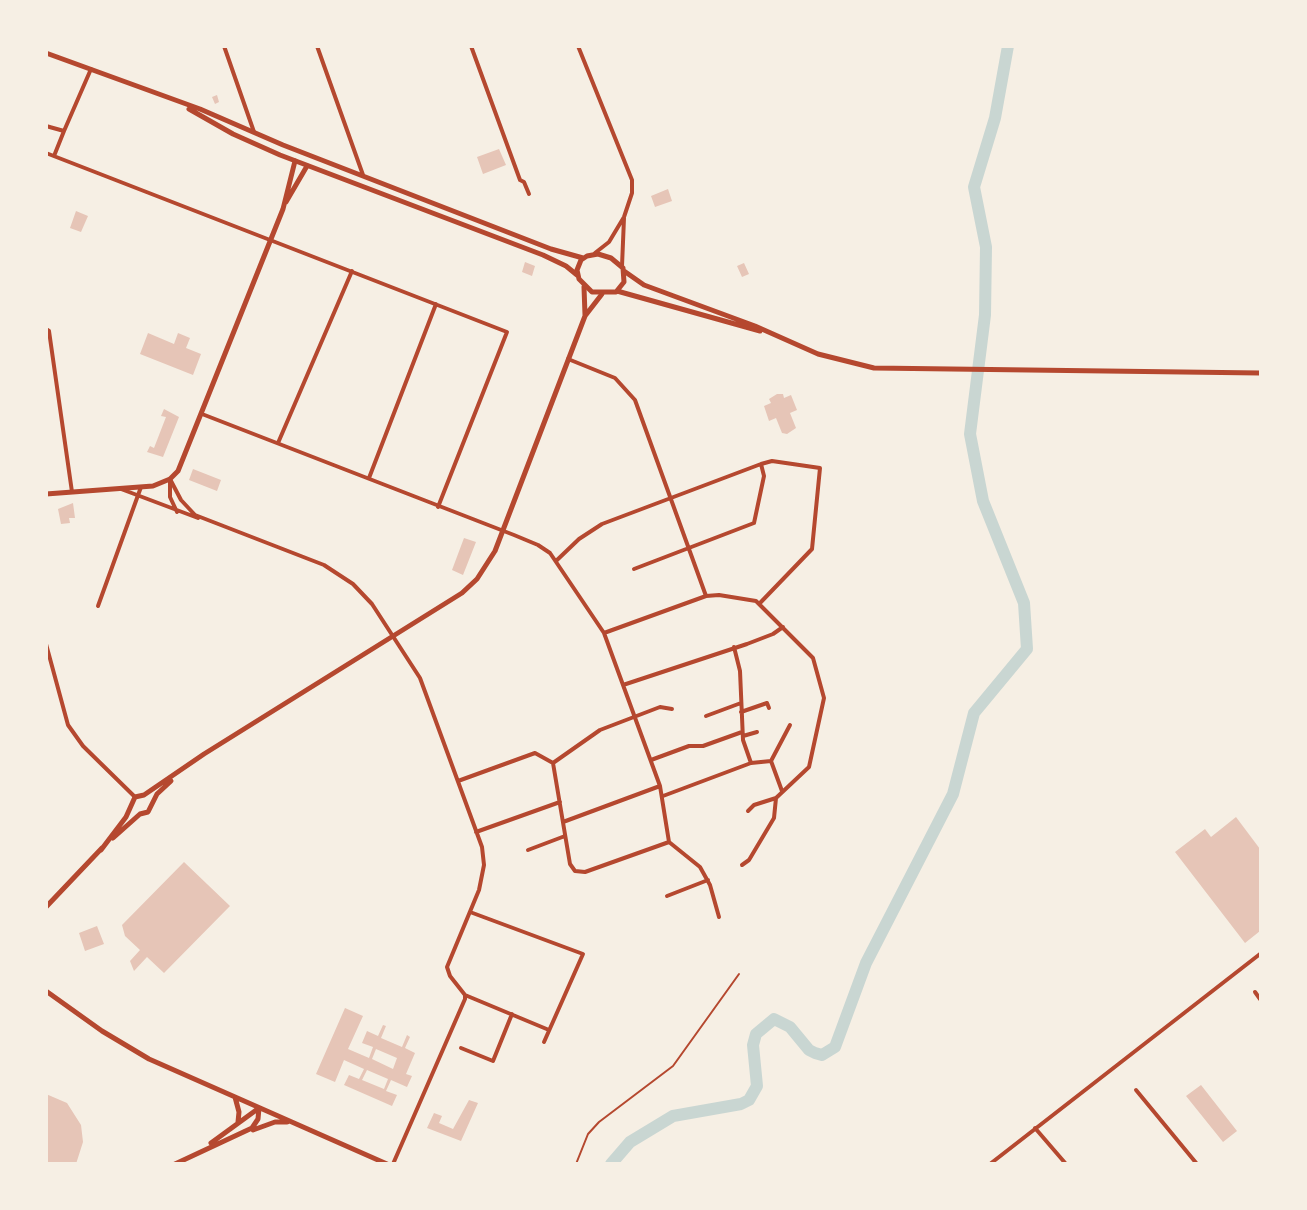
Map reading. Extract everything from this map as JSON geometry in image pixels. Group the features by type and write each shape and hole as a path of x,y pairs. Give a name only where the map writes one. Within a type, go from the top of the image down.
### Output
{"street":[{"path":"224,46 255,133"},
{"path":"317,46 363,175"},
{"path":"471,46 520,180 524,182 529,194"},
{"path":"46,52 186,106 200,109 297,151 551,249 583,258 595,254 609,242 624,217 632,193 631,175 578,46"},
{"path":"54,156 91,69"},
{"path":"186,106 233,134 295,161 543,255 566,266 577,275 584,287 585,316"},
{"path":"46,126 64,131"},
{"path":"283,209 297,151"},
{"path":"46,153 507,332 438,507"},
{"path":"46,494 156,485 170,479 182,464 283,209 310,155"},
{"path":"617,291 624,282 624,217"},
{"path":"595,254 608,256 644,285 755,326 761,331 839,361 904,370 1260,374"},
{"path":"577,275 583,258"},
{"path":"278,443 352,271"},
{"path":"584,287 602,294 617,291 635,294 752,331 761,331"},
{"path":"135,797 144,795 469,587 490,561 585,316 602,294"},
{"path":"369,478 436,304"},
{"path":"46,329 49,331 72,492"},
{"path":"568,359 604,372 629,391 638,405 706,596"},
{"path":"202,414 538,545 556,561 604,633 660,786 669,842 693,860 708,880 719,917"},
{"path":"556,561 579,539 602,524 761,464 772,461 820,468 812,549 760,603"},
{"path":"634,569 754,523 764,476 761,464"},
{"path":"170,479 170,497 177,512"},
{"path":"170,479 187,508 209,521"},
{"path":"98,606 141,487"},
{"path":"120,489 177,512 209,521 298,554 334,571 363,594 394,636 420,678 483,852 484,865 470,912 447,967 450,976 465,995 549,1030"},
{"path":"604,633 706,596 719,595 760,603 813,658 824,698 809,767 776,798 754,805 748,811"},
{"path":"623,685 773,634 783,627"},
{"path":"46,644 68,725 83,746 135,797"},
{"path":"734,647 740,671 743,734 751,764"},
{"path":"706,716 741,703"},
{"path":"741,712 767,704 769,708"},
{"path":"553,763 600,730 660,707 672,709"},
{"path":"782,791 771,761 790,725"},
{"path":"651,760 689,746 703,746 757,732"},
{"path":"458,781 535,753 553,763"},
{"path":"663,796 751,764 771,761"},
{"path":"553,763 570,864 580,873 669,842"},
{"path":"48,907 101,850 140,814 148,812 151,802 185,767"},
{"path":"563,822 660,786"},
{"path":"144,795 151,802"},
{"path":"101,850 132,806 135,797"},
{"path":"742,865 749,860 774,818 776,798"},
{"path":"476,832 560,802"},
{"path":"132,806 140,814"},
{"path":"528,850 566,836"},
{"path":"667,896 708,880"},
{"path":"470,912 583,954 544,1042"},
{"path":"990,1164 1260,954"},
{"path":"46,991 130,1048 387,1164"},
{"path":"1256,992 1260,999"},
{"path":"393,1164 465,995"},
{"path":"461,1048 493,1060 512,1014"},
{"path":"1136,1090 1197,1164"},
{"path":"235,1097 239,1112 237,1122"},
{"path":"175,1164 205,1147 259,1108"},
{"path":"235,1136 255,1125 259,1108"},
{"path":"205,1147 275,1122 293,1123"},
{"path":"1035,1128 1066,1164"}],"lane":[{"path":"576,1164 588,1134 599,1122 673,1066 739,974"}],"building":[{"path":"217,95 219,102 215,104 212,97"},
{"path":"499,149 506,165 483,174 477,157"},
{"path":"668,189 672,201 655,207 651,196"},
{"path":"76,211 88,216 81,232 70,228"},
{"path":"525,262 535,266 532,276 522,272"},
{"path":"744,263 749,274 742,277 737,266"},
{"path":"148,333 174,344 178,333 190,338 186,348 201,354 193,375 140,354"},
{"path":"777,394 783,394 784,398 791,395 797,410 790,413 796,428 787,434 782,433 776,418 769,421 764,406 771,403 769,399"},
{"path":"164,409 179,417 163,457 147,452 150,446 154,448 166,417 161,416"},
{"path":"193,469 221,480 217,491 189,480"},
{"path":"73,503 75,518 69,518 70,523 61,524 58,509"},
{"path":"464,538 476,542 463,575 452,570"},
{"path":"1236,817 1260,849 1260,931 1245,943 1175,852 1205,829 1211,837"},
{"path":"184,862 230,906 164,973 147,957 134,971 130,961 140,950 125,936 122,925"},
{"path":"97,926 104,944 85,951 79,933"},
{"path":"345,1008 363,1016 348,1049 369,1058 373,1047 362,1043 367,1031 378,1036 383,1025 386,1026 381,1038 402,1047 407,1035 410,1037 405,1048 415,1053 406,1074 412,1076 407,1087 391,1080 386,1091 397,1095 392,1106 344,1085 349,1075 359,1079 364,1069 344,1060 335,1082 316,1074","holes":["376,1049 397,1058 393,1069 372,1059","367,1070 388,1079 384,1089 362,1080"]},
{"path":"1201,1085 1237,1131 1223,1142 1186,1096"},
{"path":"46,1094 67,1103 81,1125 83,1142 76,1164 46,1164"},
{"path":"469,1100 478,1103 461,1141 427,1128 434,1113 442,1116 439,1123 453,1129"}],"waterway":[{"path":"611,1164 630,1142 673,1116 741,1104 749,1100 757,1086 753,1045 756,1034 774,1019 790,1027 809,1050 815,1053 822,1055 835,1047 866,963 953,794 974,713 1027,649 1024,603 983,501 970,434 985,315 986,247 974,187 995,118 1008,46"}]}
